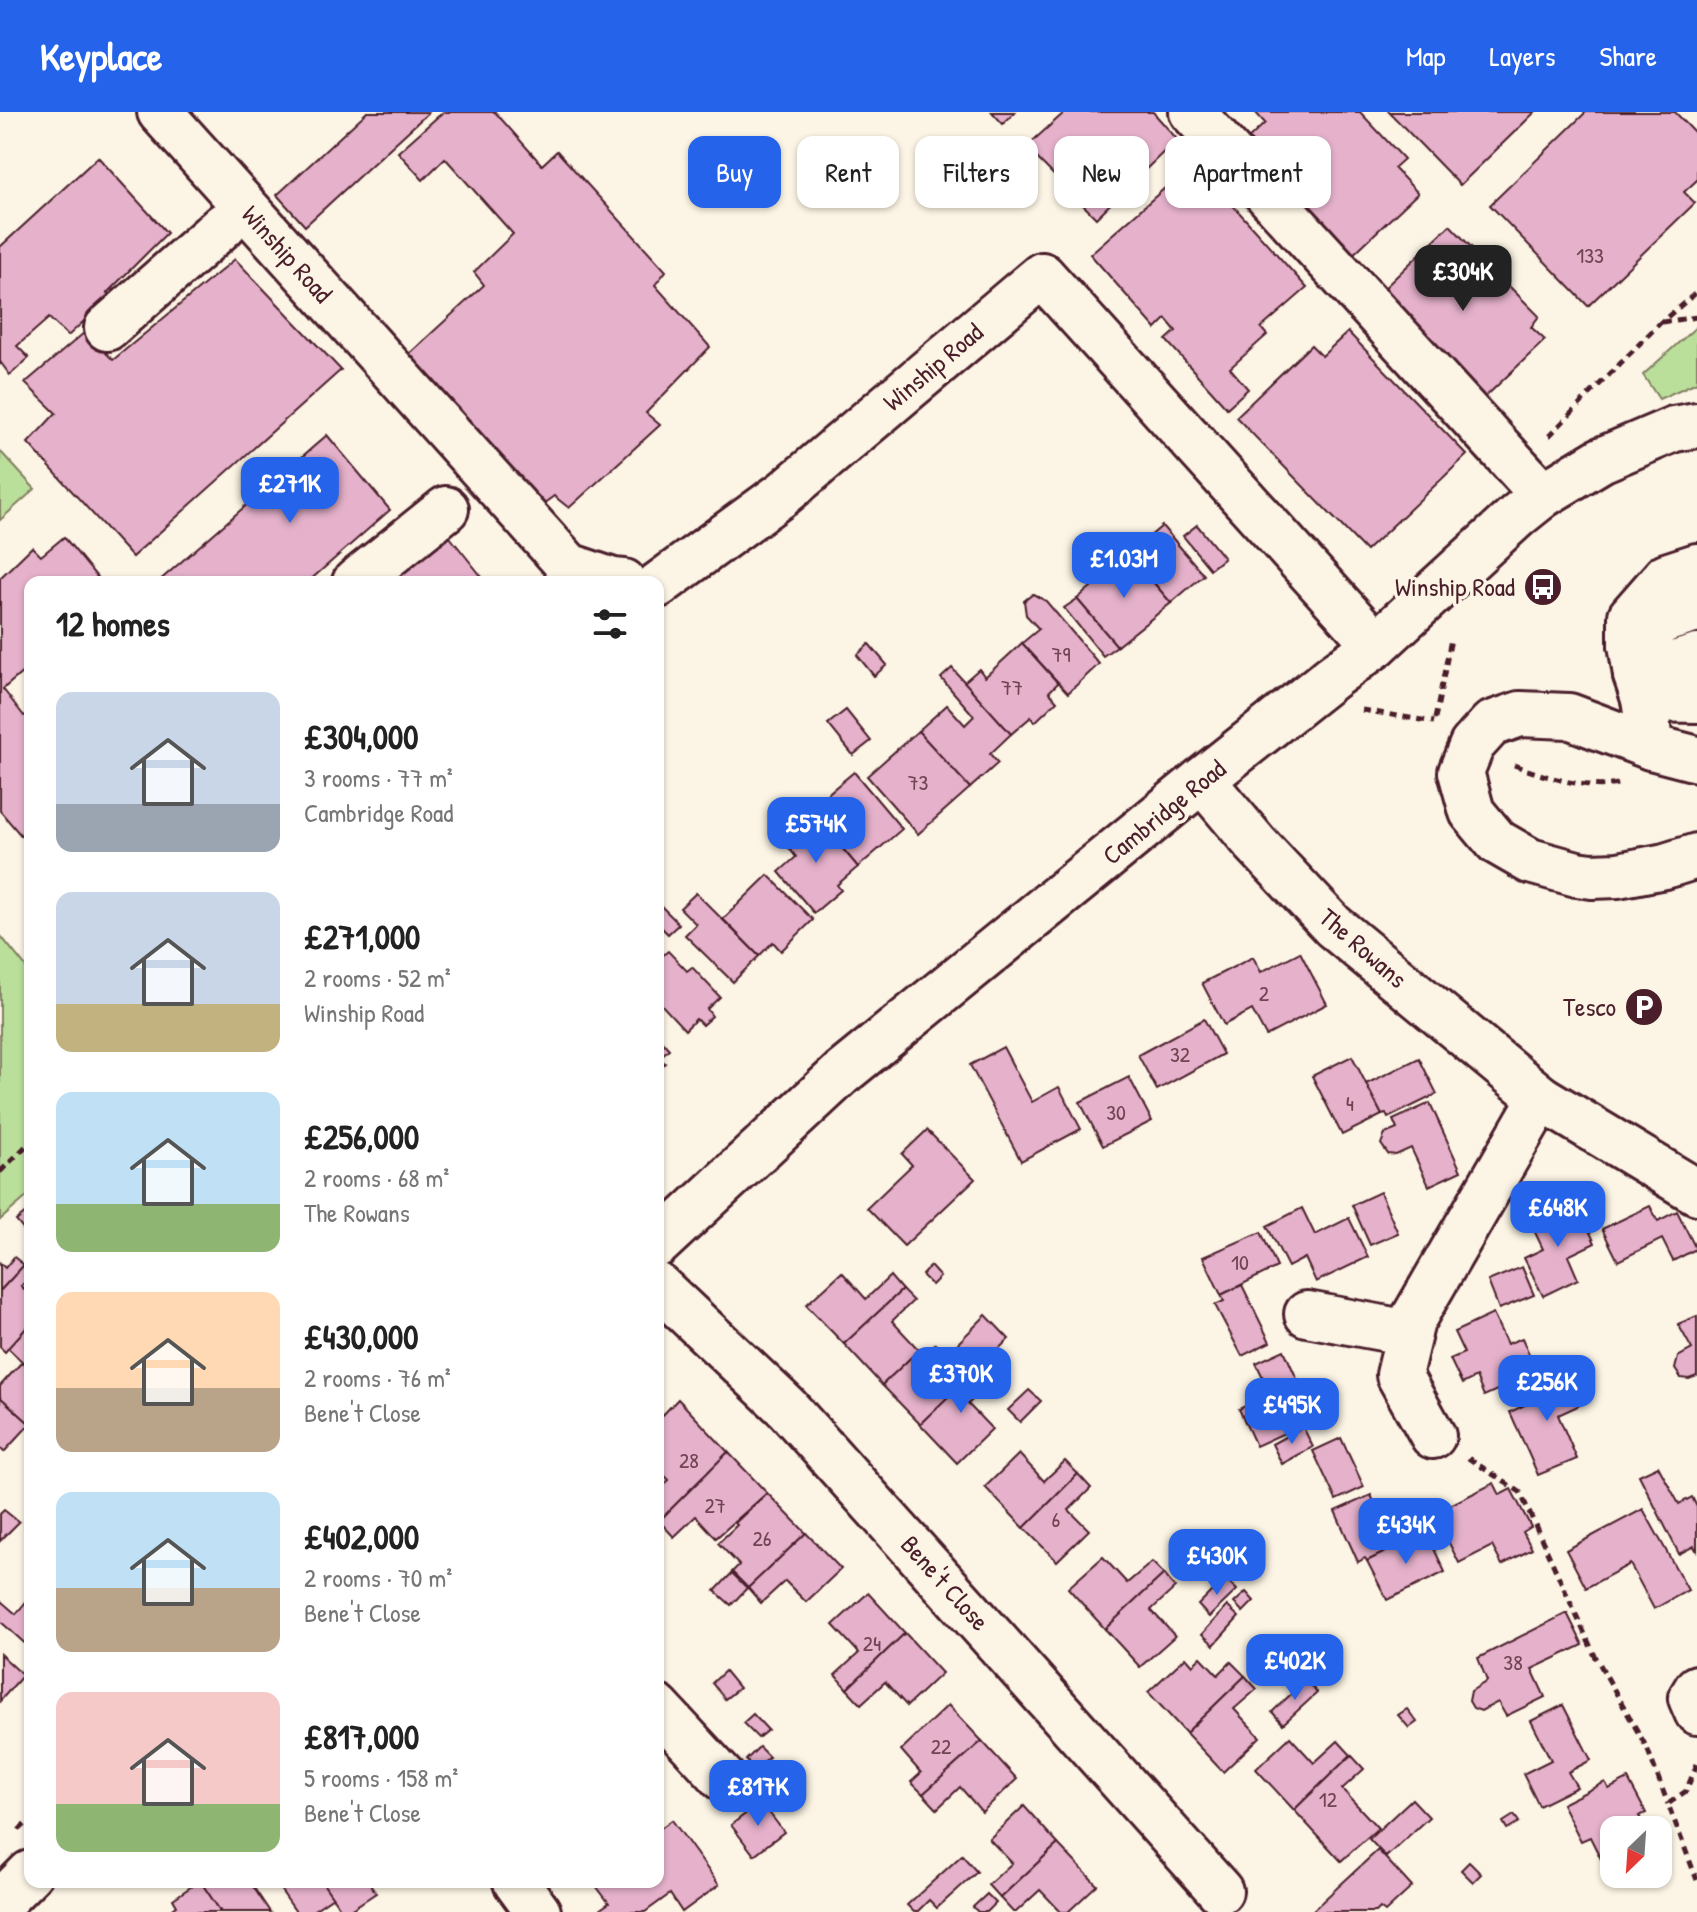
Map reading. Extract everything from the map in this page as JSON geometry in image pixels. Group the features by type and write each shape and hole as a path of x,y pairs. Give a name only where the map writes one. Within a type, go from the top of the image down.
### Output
{"street":[{"name":"Winship Road","path":"160,112 569,566 598,576"},
{"path":"1192,112 1543,495"},
{"path":"107,328 224,225"},
{"name":"Winship Road","path":"664,581 784,493 1042,275 1376,645"},
{"name":"Cambridge Road","path":"664,1238 842,1073 1202,780 1376,645 1543,495 1601,460 1674,429 1697,425"},
{"path":"362,576 446,509"},
{"path":"1651,747 1637,673 1631,616 1666,576 1697,566"},
{"path":"1637,673 1664,620 1697,610"},
{"path":"1637,673 1697,657"},
{"path":"1637,673 1697,700"},
{"path":"1697,759 1651,747 1569,716 1520,714 1491,724 1472,745 1461,772 1472,812 1497,842 1530,861 1557,855 1592,876 1618,875 1697,856"},
{"name":"The Rowans","path":"1202,780 1255,843 1333,926 1541,1098 1697,1192"},
{"path":"1433,1436 1399,1375 1412,1321 1541,1098"},
{"name":"Bene't Close","path":"664,1292 786,1407 1220,1891"},
{"path":"1307,1314 1409,1333"},
{"path":"1697,1688 1691,1698 1697,1712"},
{"path":"664,1714 723,1778"},
{"path":"0,1903 24,1879"},
{"path":"520,1888 538,1912"}],"path":[{"path":"1660,323 1697,317"},
{"path":"1360,710 1434,722"},
{"path":"0,1172 24,1148"},
{"path":"1433,1436 1520,1492 1594,1654 1647,1748 1697,1880"},
{"path":"1668,1804 1686,1791 1697,1764"}],"green space":[{"path":"1697,326 1697,382 1659,399 1643,375"},
{"path":"0,451 35,489 0,520"},
{"path":"0,935 24,965 24,1199 0,1220"}],"building":[{"path":"367,112 429,112 305,226 277,195"},
{"path":"443,112 495,112 542,165 557,151 666,271 655,285 710,347 646,413 660,425 569,508 554,496 543,504 409,354 484,285 474,272 513,234 445,158 423,180 398,152"},
{"path":"992,112 1015,112 1003,124"},
{"path":"1065,112 1153,112 1174,136 1165,136 1165,151 1149,166 1149,136 1054,136 1054,175 1038,159 1038,136"},
{"path":"1255,112 1360,112 1404,159 1394,168 1418,193 1348,259 1300,208 1331,208 1331,136 1251,136 1265,123"},
{"path":"1389,112 1535,112 1460,185"},
{"path":"1586,112 1675,112 1697,135 1697,180 1684,192 1695,203 1588,306 1490,205"},
{"path":"98,157 167,233 107,293 111,296 68,336 49,318 17,346 29,358 10,375 0,364 0,247"},
{"path":"1165,188 1165,208 1235,208 1307,288 1261,328 1267,335 1230,368 1248,389 1227,408 1166,340 1176,331 1166,319 1156,329 1090,254 1142,208 1149,208 1149,202"},
{"path":"1086,208 1106,208 1096,218"},
{"path":"1450,225 1495,272 1487,282 1494,291 1506,283 1539,316 1531,327 1545,340 1481,401 1376,296"},
{"path":"235,259 341,370 132,557 28,443 56,413 25,383 85,332 113,360"},
{"path":"1348,332 1467,455 1366,551 1236,417 1311,345 1322,356"},
{"path":"327,435 390,510 315,576 165,576"},
{"path":"1197,525 1224,558 1210,569 1183,536"},
{"path":"1162,526 1204,575 1171,603 1129,554"},
{"path":"442,527 481,576 384,576"},
{"path":"64,537 96,576 24,576 24,671 3,689 24,716 24,839 0,811 0,578 32,547 41,556"},
{"path":"1129,554 1171,603 1117,646 1077,599"},
{"path":"1033,594 1046,601 1099,664 1068,693 1022,643 1039,629 1026,615 1024,601"},
{"path":"1077,599 1117,646 1103,656 1064,608"},
{"path":"1022,643 1058,683 1049,692 1057,701 1035,722 1031,717 1011,734 964,682 979,669 985,677"},
{"path":"869,644 887,665 874,676 857,655"},
{"path":"952,668 1011,734 990,754 998,763 970,788 918,731 947,705 965,725 974,716 941,678"},
{"path":"846,710 871,741 853,755 828,724"},
{"path":"918,731 970,788 918,834 867,776"},
{"path":"854,772 902,829 858,867 815,816 830,803 825,796"},
{"path":"815,816 858,867 837,885 841,890 814,913 779,872 796,857 784,842"},
{"path":"768,875 813,920 781,951 773,942 759,956 723,919"},
{"path":"696,893 759,956 733,982 685,935 696,924 680,908"},
{"path":"664,909 679,924 668,934 664,930"},
{"path":"668,951 687,971 692,967 720,997 707,1009 712,1016 702,1025 696,1019 685,1030 664,1007 664,954"},
{"path":"1300,952 1327,1004 1266,1036 1252,1010 1224,1025 1202,983 1253,957 1261,972"},
{"path":"1204,1019 1223,1054 1157,1090 1138,1055"},
{"path":"1003,1047 1032,1102 1059,1087 1081,1129 1021,1161 970,1065"},
{"path":"1352,1056 1382,1115 1342,1135 1312,1076"},
{"path":"1419,1058 1437,1094 1388,1118 1386,1114 1382,1115 1366,1084"},
{"path":"1129,1077 1152,1121 1103,1146 1080,1102"},
{"path":"1430,1103 1461,1171 1429,1186 1411,1148 1396,1155 1388,1154 1381,1144 1385,1134 1397,1129 1393,1120"},
{"path":"927,1130 975,1179 904,1246 867,1208 912,1165 902,1154"},
{"path":"1380,1192 1398,1233 1370,1245 1352,1205"},
{"path":"1577,1204 1595,1243 1568,1256 1578,1279 1543,1296 1524,1258 1543,1249 1532,1226"},
{"path":"1650,1206 1658,1221 1677,1211 1696,1249 1673,1261 1662,1239 1618,1261 1602,1229"},
{"path":"1302,1208 1315,1235 1349,1218 1368,1257 1316,1282 1305,1258 1288,1267 1267,1226"},
{"path":"24,1214 24,1231 16,1221"},
{"path":"1261,1232 1277,1267 1221,1295 1203,1257"},
{"path":"14,1257 24,1265 0,1291 0,1263 5,1268"},
{"path":"24,1265 24,1283 21,1286 24,1289 24,1331 5,1352 0,1347 0,1291"},
{"path":"930,1266 940,1277 932,1285 922,1275"},
{"path":"1522,1267 1534,1295 1499,1309 1488,1281"},
{"path":"842,1272 866,1299 890,1276 902,1290 844,1344 806,1305"},
{"path":"1242,1285 1270,1342 1242,1356 1215,1305 1224,1301 1221,1295"},
{"path":"902,1290 913,1301 892,1321 919,1350 882,1385 844,1344"},
{"path":"1493,1314 1507,1344 1522,1338 1537,1372 1484,1396 1476,1377 1462,1384 1450,1359 1464,1353 1454,1332"},
{"path":"986,1315 1009,1339 920,1424 882,1385 919,1350 924,1356 935,1344 947,1356 935,1367 937,1369 960,1348 957,1344"},
{"path":"1697,1316 1697,1376 1681,1378 1675,1369 1678,1357 1692,1349 1678,1324"},
{"path":"24,1331 24,1363 8,1348"},
{"path":"1284,1350 1306,1399 1293,1405 1302,1425 1256,1446 1239,1409 1271,1394 1256,1363"},
{"path":"987,1359 1000,1373 968,1404 992,1429 957,1463 920,1424"},
{"path":"22,1362 24,1364 24,1419 0,1397 0,1386"},
{"path":"1567,1373 1580,1405 1558,1415 1577,1459 1538,1475 1510,1412 1527,1404 1522,1392"},
{"path":"1029,1390 1041,1401 1020,1422 1008,1410"},
{"path":"0,1397 24,1419 24,1430 4,1452 0,1448"},
{"path":"678,1399 728,1452 664,1516 664,1485 669,1480 664,1475 664,1414"},
{"path":"1303,1427 1313,1447 1282,1464 1272,1444"},
{"path":"1341,1438 1364,1487 1336,1500 1313,1451"},
{"path":"728,1452 767,1493 716,1538 696,1516 674,1537 664,1526 664,1516"},
{"path":"1019,1454 1044,1481 1065,1461 1078,1474 1024,1528 985,1487"},
{"path":"1658,1466 1679,1504 1692,1497 1697,1507 1697,1552 1694,1546 1679,1554 1639,1475"},
{"path":"1078,1474 1091,1488 1069,1510 1089,1530 1057,1561 1024,1528"},
{"path":"1494,1483 1500,1495 1511,1489 1531,1527 1523,1532 1532,1549 1502,1565 1492,1546 1459,1563 1434,1513"},
{"path":"767,1493 806,1533 748,1588 732,1572 739,1565 718,1543"},
{"path":"1371,1495 1394,1548 1358,1562 1335,1511"},
{"path":"1643,1509 1688,1590 1654,1609 1630,1564 1586,1588 1566,1550"},
{"path":"4,1510 19,1522 0,1541 0,1514"},
{"path":"1426,1532 1445,1572 1387,1600 1367,1561"},
{"path":"806,1533 841,1569 806,1602 785,1581 761,1603 748,1588"},
{"path":"1103,1557 1127,1583 1152,1562 1164,1574 1105,1629 1068,1588"},
{"path":"732,1573 747,1588 731,1605 715,1591"},
{"path":"1164,1574 1175,1588 1151,1610 1175,1636 1140,1667 1105,1629"},
{"path":"1225,1578 1237,1590 1209,1617 1198,1605"},
{"path":"1246,1592 1254,1601 1243,1612 1234,1603"},
{"path":"868,1593 905,1633 847,1689 835,1675 859,1653 833,1625"},
{"path":"1,1601 16,1614 24,1604 24,1643 0,1621"},
{"path":"1227,1606 1239,1617 1214,1645 1202,1634"},
{"path":"1567,1613 1583,1645 1532,1669 1545,1697 1506,1716 1498,1702 1481,1711 1473,1708 1469,1701 1471,1691 1487,1681 1478,1658"},
{"path":"905,1633 942,1673 907,1706 885,1682 861,1704 847,1689"},
{"path":"0,1654 23,1675 0,1701"},
{"path":"1186,1657 1193,1665 1201,1657 1218,1675 1231,1662 1245,1676 1186,1733 1148,1692"},
{"path":"725,1671 739,1688 725,1699 712,1683"},
{"path":"1245,1676 1257,1689 1234,1709 1260,1737 1223,1772 1186,1733"},
{"path":"1306,1680 1317,1693 1283,1724 1272,1712"},
{"path":"948,1705 982,1741 923,1794 911,1782 921,1773 901,1750"},
{"path":"1563,1705 1591,1760 1568,1772 1577,1787 1539,1806 1523,1774 1551,1760 1531,1721"},
{"path":"1407,1709 1417,1722 1409,1728 1398,1715"},
{"path":"753,1714 768,1730 758,1738 743,1723"},
{"path":"1290,1737 1314,1763 1338,1741 1351,1755 1294,1810 1256,1769"},
{"path":"982,1741 1017,1779 982,1812 960,1787 937,1809 923,1794"},
{"path":"759,1747 769,1757 755,1770 746,1760"},
{"path":"1351,1755 1364,1769 1342,1789 1378,1828 1341,1861 1294,1810"},
{"path":"766,1773 776,1783 768,1792 758,1782"},
{"path":"1628,1779 1646,1813 1639,1816 1600,1816 1600,1857 1590,1837 1581,1841 1562,1804 1605,1782 1609,1789"},
{"path":"1412,1799 1429,1817 1386,1857 1369,1839"},
{"path":"761,1802 784,1832 754,1855 731,1825"},
{"path":"1024,1806 1058,1844 1000,1898 988,1885 1012,1863 989,1839"},
{"path":"1514,1815 1519,1822 1507,1829 1503,1822"},
{"path":"672,1820 719,1885 682,1912 670,1894 645,1912 596,1912 609,1903 598,1888 664,1888 664,1826"},
{"path":"1058,1844 1097,1885 1068,1912 1061,1912 1040,1890 1013,1912 1000,1898"},
{"path":"1378,1850 1412,1887 1385,1912 1380,1908 1376,1912 1313,1910"},
{"path":"962,1855 977,1872 937,1908 929,1900 914,1912 907,1905"},
{"path":"1469,1862 1481,1874 1473,1882 1461,1870"},
{"path":"189,1888 205,1888 221,1912 168,1912 177,1906 173,1899"},
{"path":"205,1888 254,1888 270,1912 221,1912"},
{"path":"279,1888 326,1888 333,1897 311,1912 296,1912"},
{"path":"326,1888 373,1888 376,1893 343,1912"},
{"path":"987,1894 996,1903 987,1912 978,1912 973,1907"}],"place":[{"name":"Winship Road","path":"1543,587"},
{"name":"Tesco","path":"1644,1007"}]}
